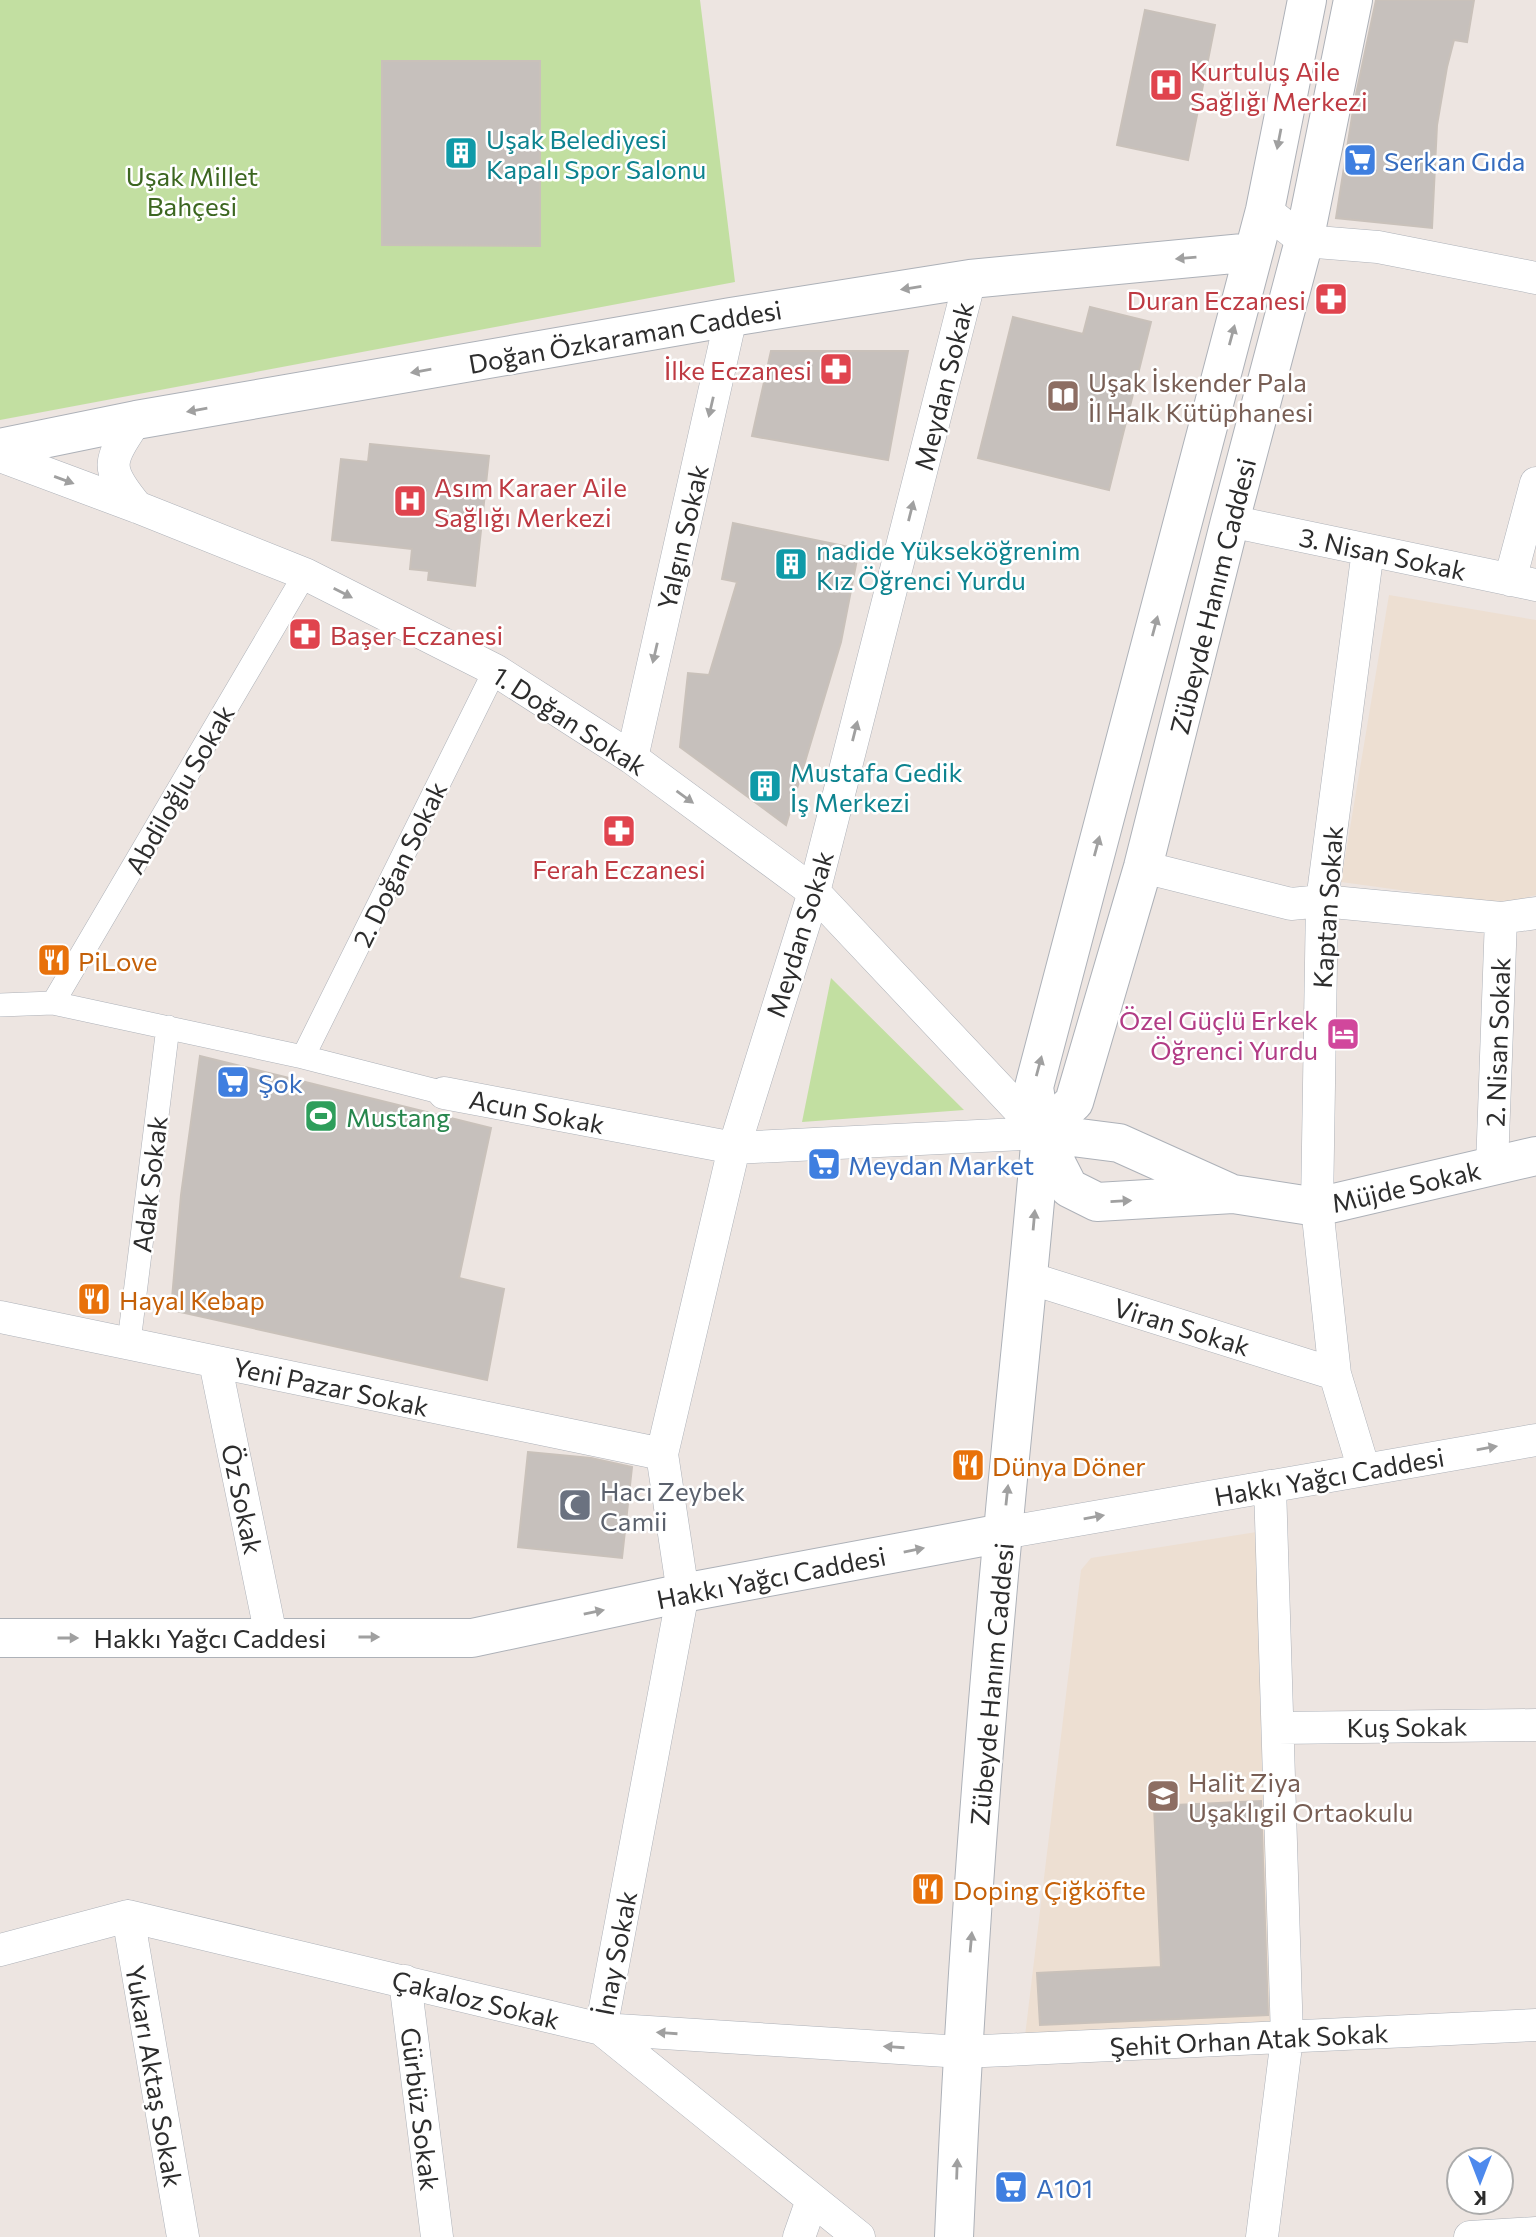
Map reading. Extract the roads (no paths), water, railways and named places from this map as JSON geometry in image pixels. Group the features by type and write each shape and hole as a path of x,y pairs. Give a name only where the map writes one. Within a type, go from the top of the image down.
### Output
{"main road":[{"name":"Zübeyde Hanım Caddesi","path":"954,2237 962,2052 1003,1533 1041,1133 1034,1087 1265,210 1307,0"},
{"name":"Zübeyde Hanım Caddesi","path":"1041,1133 1074,1102 1143,867 1307,226 1353,0"},
{"name":"Doğan Özkaraman Caddesi","path":"0,448 135,420 732,317 970,279 1254,252"},
{"path":"1041,1133 1119,1143 1233,1194"},
{"path":"1041,1133 1069,1188 1097,1202 1233,1194"},
{"name":"Müjde Sokak","path":"1233,1194 1317,1207 1536,1156"},
{"name":"Hakkı Yağcı Caddesi","path":"0,1638 472,1637 683,1592 1003,1533"}],"street":[{"path":"1265,210 1307,226 1378,247 1536,278"},
{"name":"Meydan Sokak","path":"683,1592 662,1454 734,1148 814,892 970,279"},
{"name":"Yalgın Sokak","path":"632,758 732,317"},
{"path":"135,420 118,447 113,469 120,486 137,507"},
{"name":"1. Doğan Sokak","path":"0,456 305,574 495,670 632,758 814,892 1041,1133"},
{"path":"1523,583 1536,483"},
{"name":"3. Nisan Sokak","path":"1230,521 1523,583"},
{"name":"Kaptan Sokak","path":"1364,1470 1335,1374 1317,1207 1322,901 1368,550"},
{"name":"Abdiloğlu Sokak","path":"53,1003 305,574"},
{"name":"2. Doğan Sokak","path":"303,1057 495,670"},
{"path":"1143,867 1291,904 1322,901 1501,918 1536,913"},
{"name":"2. Nisan Sokak","path":"1492,1167 1501,918"},
{"name":"Acun Sokak","path":"0,1005 53,1003 303,1057 444,1093 734,1148 1041,1133"},
{"name":"Adak Sokak","path":"129,1342 169,1027"},
{"name":"Viran Sokak","path":"1029,1278 1335,1374"},
{"name":"Yeni Pazar Sokak","path":"0,1317 662,1454"},
{"name":"Öz Sokak","path":"215,1362 271,1636"},
{"name":"Hakkı Yağcı Caddesi","path":"1003,1533 1536,1440"},
{"path":"1262,2237 1287,2038 1269,1486"},
{"name":"İnay Sokak","path":"683,1592 601,2029 859,2237"},
{"name":"Kuş Sokak","path":"1278,1728 1536,1725"},
{"name":"Çakaloz Sokak","path":"0,1950 128,1916 601,2029 962,2052"},
{"name":"Yukarı Aktaş Sokak","path":"128,1916 183,2237"},
{"name":"Gürbüz Sokak","path":"405,1981 437,2237"},
{"name":"Şehit Orhan Atak Sokak","path":"962,2052 1536,2025"},
{"path":"799,2237 812,2200"},
{"path":"1470,2237 1536,2233"}],"place":[{"name":"Kurtuluş Aile Sağlığı Merkezi","path":"1166,85"},
{"name":"Uşak Belediyesi Kapalı Spor Salonu","path":"461,153"},
{"name":"Serkan Gıda","path":"1360,160"},
{"name":"Duran Eczanesi","path":"1331,299"},
{"name":"İlke Eczanesi","path":"836,369"},
{"name":"Uşak İskender Pala İl Halk Kütüphanesi","path":"1063,396"},
{"name":"Asım Karaer Aile Sağlığı Merkezi","path":"410,501"},
{"name":"nadide Yükseköğrenim Kız Öğrenci Yurdu","path":"791,564"},
{"name":"Başer Eczanesi","path":"305,634"},
{"name":"Mustafa Gedik İş Merkezi","path":"765,786"},
{"name":"Ferah Eczanesi","path":"619,831"},
{"name":"PiLove","path":"54,960"},
{"name":"Özel Güçlü Erkek Öğrenci Yurdu","path":"1343,1034"},
{"name":"Şok","path":"233,1082"},
{"name":"Mustang","path":"321,1116"},
{"name":"Meydan Market","path":"824,1164"},
{"name":"Hayal Kebap","path":"94,1299"},
{"name":"Dünya Döner","path":"968,1465"},
{"name":"Hacı Zeybek Camii","path":"575,1505"},
{"name":"Halit Ziya Uşaklıgil Ortaokulu","path":"1163,1796"},
{"name":"Doping Çiğköfte","path":"928,1889"},
{"name":"A101","path":"1011,2187"}],"park label":[{"name":"Uşak Millet Bahçesi","path":"192,190"}]}
